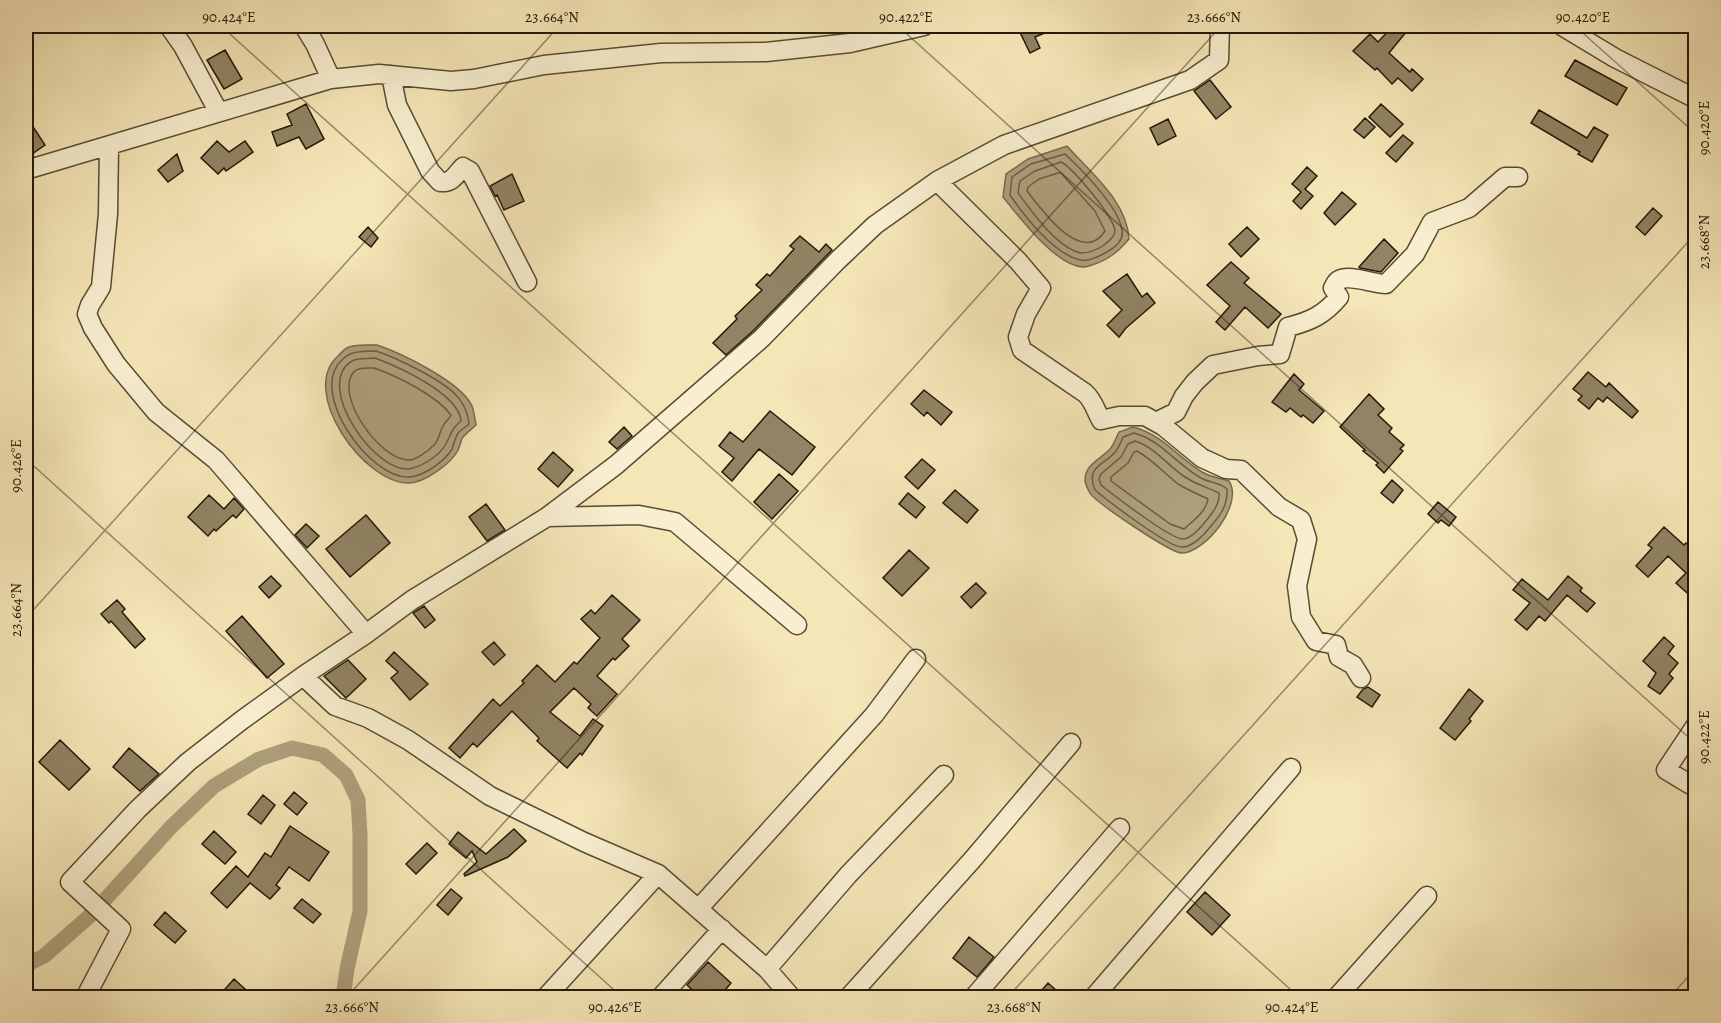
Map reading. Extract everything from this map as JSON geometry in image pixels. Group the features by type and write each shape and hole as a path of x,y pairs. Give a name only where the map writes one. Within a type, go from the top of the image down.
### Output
{"street":[{"path":"169,26 183,46 218,111"},
{"path":"304,26 332,79"},
{"path":"26,170 218,111 332,79 379,74 451,81 474,79 544,65 650,54 766,52 850,43 924,26"},
{"path":"85,998 121,929 70,882 130,818 188,762 303,675 366,634 412,600 547,517 616,465 762,338 875,225 937,181 1004,145 1190,80 1219,60 1220,26"},
{"path":"1562,26 1615,58 1695,99"},
{"path":"391,75 397,105 430,171 440,182 446,183 453,180 463,167 470,171 527,282"},
{"path":"109,146 108,214 101,287 90,304 87,314 93,328 116,364 156,412 216,460 366,634"},
{"path":"1156,422 1176,412 1184,396 1195,382 1213,365 1280,354 1288,327 1306,322 1327,311 1339,297 1333,288 1340,280 1352,277 1376,284 1386,284 1415,254 1432,222 1469,208 1505,177 1518,177"},
{"path":"937,181 1018,261 1041,288 1026,314 1018,337 1022,350 1085,393 1094,401 1101,420 1119,416 1145,416 1202,458 1226,470 1241,470 1279,507 1301,520 1307,539 1297,586 1301,617 1316,641 1336,645 1339,657 1353,665 1361,678"},
{"path":"547,517 639,515 675,522 798,626"},
{"path":"699,908 874,715 916,659"},
{"path":"303,675 335,706 368,718 408,741 490,796 584,842 658,874 767,969 792,998"},
{"path":"1695,725 1666,770 1695,788"},
{"path":"848,998 973,859 1071,743"},
{"path":"1093,998 1291,768"},
{"path":"767,969 848,875 944,775"},
{"path":"973,998 1120,828"},
{"path":"545,998 658,874"},
{"path":"1336,998 1427,896"},
{"path":"660,998 722,929"}],"water":[{"path":"1067,146 1106,188 1122,212 1127,225 1129,239 1117,252 1098,263 1085,267 1072,265 1050,250 1028,228 1003,197 1006,174 1028,159"},
{"path":"377,345 415,361 443,378 466,397 473,408 476,425 463,437 455,455 437,471 422,480 409,483 391,479 373,468 356,452 342,433 331,412 326,391 328,372 338,356 346,348 352,346"},
{"path":"1133,427 1161,440 1202,472 1229,481 1232,491 1227,514 1211,536 1192,551 1182,553 1164,545 1134,527 1095,498 1088,490 1085,480 1088,470 1110,449 1119,432"}],"building":[{"path":"1017,26 1062,26 1035,37 1040,48 1030,53"},
{"path":"1393,26 1411,26 1389,53 1410,72 1412,69 1423,79 1412,91 1398,78 1392,84 1377,68 1375,70 1353,51 1370,34 1378,42"},
{"path":"225,50 242,79 224,89 207,60"},
{"path":"1575,60 1627,88 1617,105 1565,76"},
{"path":"1210,80 1231,107 1216,119 1194,91"},
{"path":"306,104 324,139 306,149 299,137 277,146 272,132 292,125 287,114"},
{"path":"1381,104 1403,124 1390,137 1369,117"},
{"path":"1539,110 1587,138 1594,127 1608,135 1592,162 1578,154 1580,152 1531,123"},
{"path":"26,116 45,145 26,158"},
{"path":"1365,118 1375,127 1364,138 1354,130"},
{"path":"1168,119 1176,136 1158,145 1150,128"},
{"path":"1403,135 1413,143 1396,162 1386,153"},
{"path":"217,141 229,152 245,141 253,152 226,171 224,168 218,174 201,158"},
{"path":"177,154 183,171 168,182 158,170"},
{"path":"1307,167 1317,176 1305,189 1313,196 1301,209 1293,201 1301,192 1292,184"},
{"path":"512,174 524,201 504,210 490,186"},
{"path":"1342,192 1356,204 1335,225 1324,213"},
{"path":"1653,208 1662,216 1645,235 1636,227"},
{"path":"368,227 378,238 371,247 359,237"},
{"path":"1247,227 1259,239 1241,257 1229,244"},
{"path":"800,236 819,252 826,244 832,250 754,330 726,355 713,343 737,319 735,316 762,290 756,285 767,274 770,276 794,249 790,246"},
{"path":"1384,239 1398,253 1381,272 1360,268 1359,267"},
{"path":"1231,262 1249,278 1244,283 1281,314 1268,328 1245,307 1225,330 1216,322 1230,306 1207,285"},
{"path":"1127,274 1142,297 1147,293 1155,303 1119,337 1107,325 1122,310 1103,291"},
{"path":"1588,372 1606,387 1609,383 1638,411 1632,418 1607,397 1603,402 1598,398 1589,409 1578,400 1582,396 1573,389"},
{"path":"1294,374 1304,384 1299,390 1324,411 1313,423 1290,408 1286,412 1272,402"},
{"path":"924,390 952,412 941,425 927,412 924,416 911,404"},
{"path":"1369,394 1384,409 1378,415 1392,428 1389,432 1404,445 1400,449 1403,451 1384,473 1376,465 1378,463 1340,427"},
{"path":"770,411 815,447 792,475 759,449 732,481 722,472 734,458 719,446 730,432 743,442"},
{"path":"624,427 632,436 617,449 609,442"},
{"path":"553,452 573,470 558,487 538,469"},
{"path":"922,459 935,470 918,489 905,477"},
{"path":"779,474 798,491 772,519 754,502"},
{"path":"1392,480 1403,490 1393,503 1381,493"},
{"path":"955,490 978,510 967,523 943,503"},
{"path":"908,493 925,507 916,518 899,504"},
{"path":"209,495 224,509 234,498 244,509 236,518 233,515 208,536 188,517"},
{"path":"1438,502 1456,517 1449,526 1441,520 1438,523 1428,514"},
{"path":"486,504 505,530 487,541 469,517"},
{"path":"366,515 390,543 350,577 326,549"},
{"path":"306,524 319,536 307,548 295,535"},
{"path":"1664,527 1684,545 1686,543 1695,551 1695,600 1676,583 1686,573 1668,556 1648,577 1636,566 1652,548 1648,545"},
{"path":"909,550 929,568 902,596 883,578"},
{"path":"271,576 281,586 269,598 259,587"},
{"path":"1568,576 1582,588 1580,591 1595,603 1587,612 1567,595 1545,621 1539,616 1527,630 1515,620 1530,603 1513,590 1522,579 1548,600"},
{"path":"976,583 986,593 971,608 961,597"},
{"path":"612,595 640,620 622,639 629,646 615,660 613,658 597,676 617,694 597,716 588,708 591,704 574,688 550,712 580,736 593,719 603,726 582,755 580,753 567,768 537,741 539,738 512,711 477,747 473,743 460,758 449,748 493,699 500,706 524,683 522,681 537,665 555,682 574,662 577,664 600,638 581,619 591,610 595,614"},
{"path":"117,600 125,609 122,612 145,639 135,648 111,621 109,623 101,614"},
{"path":"424,606 435,620 425,628 413,613"},
{"path":"242,616 284,664 267,678 226,631"},
{"path":"1664,637 1674,646 1668,654 1678,663 1669,674 1673,678 1660,694 1648,686 1656,673 1643,661"},
{"path":"494,642 505,655 494,665 482,652"},
{"path":"394,652 428,684 410,700 391,678 398,672 386,661"},
{"path":"348,660 366,679 346,698 324,676"},
{"path":"1368,687 1380,695 1372,707 1357,697 1363,689"},
{"path":"1469,689 1483,701 1469,719 1471,721 1455,740 1440,728"},
{"path":"60,740 90,769 69,790 39,762"},
{"path":"129,748 159,774 140,791 113,767"},
{"path":"294,792 307,803 297,815 284,804"},
{"path":"263,795 275,805 261,824 248,814"},
{"path":"290,826 329,852 309,881 289,867 276,885 280,888 270,899 250,883 227,908 211,893 236,866 248,877 265,853 271,857"},
{"path":"514,829 526,841 508,857 465,876 464,874 477,862 472,851 466,858 449,844 458,832 486,854"},
{"path":"214,831 236,852 225,864 202,844"},
{"path":"427,843 437,853 416,874 406,864"},
{"path":"451,889 462,898 448,915 437,905"},
{"path":"1205,892 1230,915 1212,935 1187,912"},
{"path":"302,899 321,914 313,923 294,908"},
{"path":"165,912 186,931 175,943 154,925"},
{"path":"969,937 994,957 977,977 953,958"},
{"path":"708,962 731,983 718,998 701,998 687,985"},
{"path":"234,979 255,998 217,998"},
{"path":"1048,983 1065,998 1035,998"}],"waterway":[{"path":"26,965 44,956 92,914 171,827 214,786 259,759 292,748 323,755 346,775 358,800 360,911 343,998"}]}
